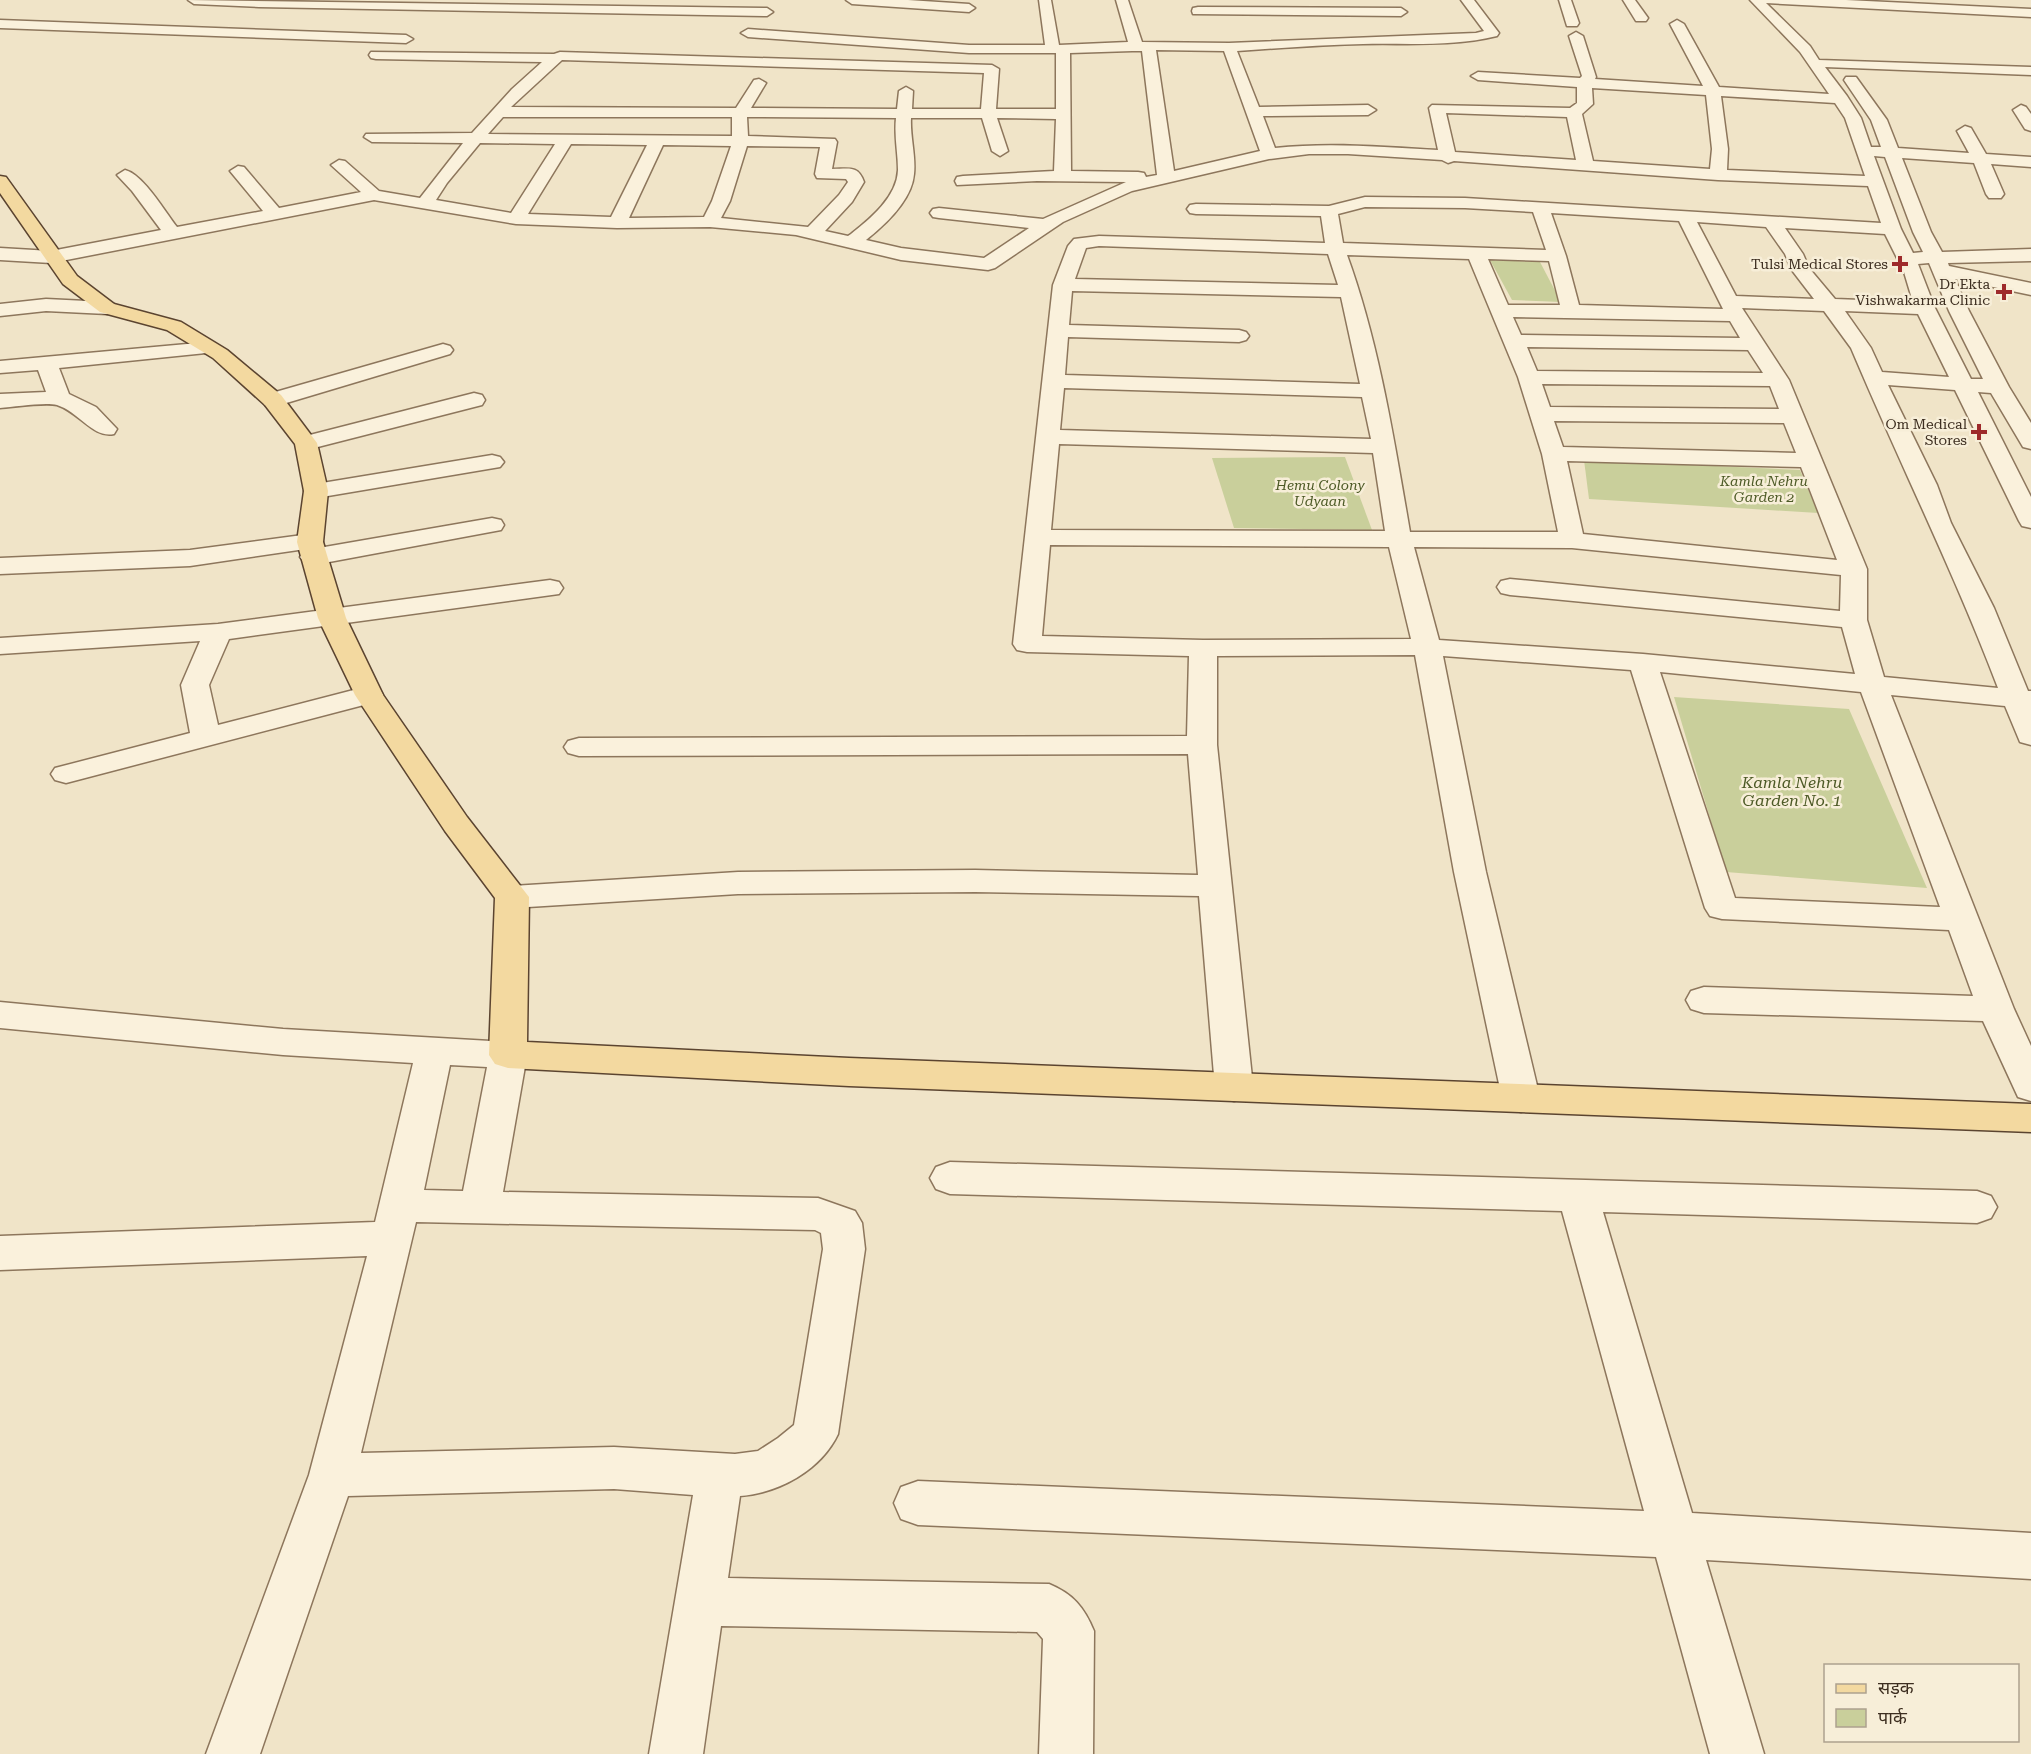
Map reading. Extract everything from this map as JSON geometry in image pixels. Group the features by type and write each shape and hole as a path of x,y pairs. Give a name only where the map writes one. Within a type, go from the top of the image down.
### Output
{"main road":[{"path":"4,192 70,280 107,308 174,326 220,354 273,400 306,443 316,491 311,550 332,618 369,695 456,824 512,897 508,1055 849,1072 2031,1118"}],"street":[{"path":"194,0 488,3 533,7 616,4 763,16 782,21"},
{"path":"673,27 699,0"},
{"path":"722,60 777,0"},
{"path":"1045,0 1058,49 1063,114 1058,131 1062,176"},
{"path":"1122,0 1142,46 1166,177"},
{"path":"1207,36 1196,6 1327,6 1401,12 1392,0"},
{"path":"741,40 827,37 903,43 969,43 1058,49 1142,46 1207,36 1229,47 1361,39 1458,39 1492,33 1467,0"},
{"path":"1465,203 1459,167 1437,108 1574,113 1585,105 1584,82 1589,77 1564,0"},
{"path":"1629,0 1641,18"},
{"path":"161,31 231,2"},
{"path":"850,3 971,10"},
{"path":"594,24 616,4"},
{"path":"517,24 533,7"},
{"path":"1776,7 2031,13"},
{"path":"1776,7 1837,62 1879,120 1922,231 1959,311 1998,387 2031,442"},
{"path":"1776,7 1853,118 1892,229 1913,272 1925,308 2031,521"},
{"path":"96,27 126,14"},
{"path":"237,33 271,14"},
{"path":"292,35 317,21"},
{"path":"809,64 838,22"},
{"path":"0,24 423,39 407,56"},
{"path":"1677,24 1713,90 1720,149 1718,175"},
{"path":"484,56 501,40"},
{"path":"425,205 432,191 475,139 532,76 577,40"},
{"path":"644,58 659,42"},
{"path":"903,43 896,66 904,69"},
{"path":"1229,47 1269,154"},
{"path":"376,55 644,58 904,69 992,69 988,113 999,132 1000,151"},
{"path":"1815,63 1837,62 2031,71"},
{"path":"1914,66 1930,83"},
{"path":"850,243 868,229 894,201 902,188 906,174 903,124 906,113 900,89 904,69"},
{"path":"508,76 555,77"},
{"path":"1478,76 1842,99"},
{"path":"710,222 721,201 741,141 738,126 740,114 764,84 738,82"},
{"path":"1255,112 1368,110"},
{"path":"2022,110 2031,126"},
{"path":"500,112 1063,114"},
{"path":"1574,113 1586,166"},
{"path":"1965,131 1980,158 1995,194"},
{"path":"372,137 829,142 823,174 853,174 856,182 846,198 812,234"},
{"path":"516,219 566,139"},
{"path":"617,223 657,140"},
{"path":"0,254 51,257 374,195 516,219 617,223 710,222 796,230 850,243 908,247 988,264 1047,225 1126,187 1269,154 1309,149 1348,149 1459,167 1586,166 1876,182"},
{"path":"1863,151 1892,151 2031,162"},
{"path":"339,165 374,195"},
{"path":"238,171 275,214"},
{"path":"125,175 138,187 172,234"},
{"path":"1047,225 933,221 966,178 1166,177"},
{"path":"1196,209 1329,211 1365,202 1465,203 1892,229"},
{"path":"1540,207 1557,256 1571,311"},
{"path":"1329,211 1335,248 1350,291 1384,446 1399,538 1427,647 1470,872 1521,1098"},
{"path":"1685,216 1733,309 1778,380 1854,569 1852,620 1873,686 1996,1009 2031,1087"},
{"path":"1772,222 1794,254 1800,269 1861,348 1926,485 1939,523 2023,700 2031,736"},
{"path":"1557,256 1088,241 1077,246 1063,285 1027,644 1203,648 1427,647 1643,662 2023,700"},
{"path":"1475,252 1529,377 1554,454 1572,540"},
{"path":"1939,264 2031,255"},
{"path":"1905,258 1939,264 2031,289"},
{"path":"1063,285 1350,291"},
{"path":"1235,289 1242,361"},
{"path":"0,298 21,299 46,305"},
{"path":"1500,311 1733,309 1829,304 1925,308"},
{"path":"0,310 46,305 107,308"},
{"path":"1059,331 1242,361 1372,391"},
{"path":"1513,341 1755,344"},
{"path":"0,367 209,348"},
{"path":"273,400 443,350"},
{"path":"1055,381 1242,361"},
{"path":"47,364 58,398"},
{"path":"1529,377 1778,380"},
{"path":"1874,378 1998,387"},
{"path":"0,401 58,398 88,412 106,429"},
{"path":"306,443 474,400"},
{"path":"1541,414 1792,416"},
{"path":"1049,437 1384,446"},
{"path":"1554,454 1809,459"},
{"path":"316,491 492,462"},
{"path":"0,566 311,550 492,525"},
{"path":"1039,537 1572,540 1854,569"},
{"path":"1510,587 1852,620"},
{"path":"0,646 218,632 550,588"},
{"path":"206,739 195,686 218,632"},
{"path":"1203,648 1202,745 1234,1087"},
{"path":"1643,662 1722,908 1962,919"},
{"path":"66,774 369,695"},
{"path":"579,747 1202,745"},
{"path":"512,897 738,883 975,881 1214,886"},
{"path":"1704,1000 1996,1009"},
{"path":"0,1015 284,1042 508,1055 480,1208"},
{"path":"233,1754 332,1475 396,1222 434,1051"},
{"path":"950,1178 1977,1207"},
{"path":"1578,1196 1737,1754"},
{"path":"0,1253 396,1222 480,1208 818,1214 841,1223 844,1249 815,1434 796,1454 768,1470 737,1476 614,1468 332,1475"},
{"path":"676,1754 720,1475"},
{"path":"918,1503 1673,1535 2031,1556"},
{"path":"701,1602 1049,1608 1069,1631 1066,1754"}],"green space":[{"path":"1490,260 1540,262 1561,302 1512,300"},
{"name":"Hemu Colony Udyaan","path":"1345,457 1372,530 1234,528 1212,458"},
{"name":"Kamla Nehru Garden 2","path":"1584,460 1800,470 1818,513 1589,499"},
{"name":"Kamla Nehru Garden No. 1","path":"1674,697 1849,709 1927,888 1726,872"}],"place":[{"name":"Tulsi Medical Stores","path":"1900,264"},
{"name":"Dr Ekta Vishwakarma Clinic","path":"2004,292"},
{"name":"Om Medical Stores","path":"1979,432"}]}
